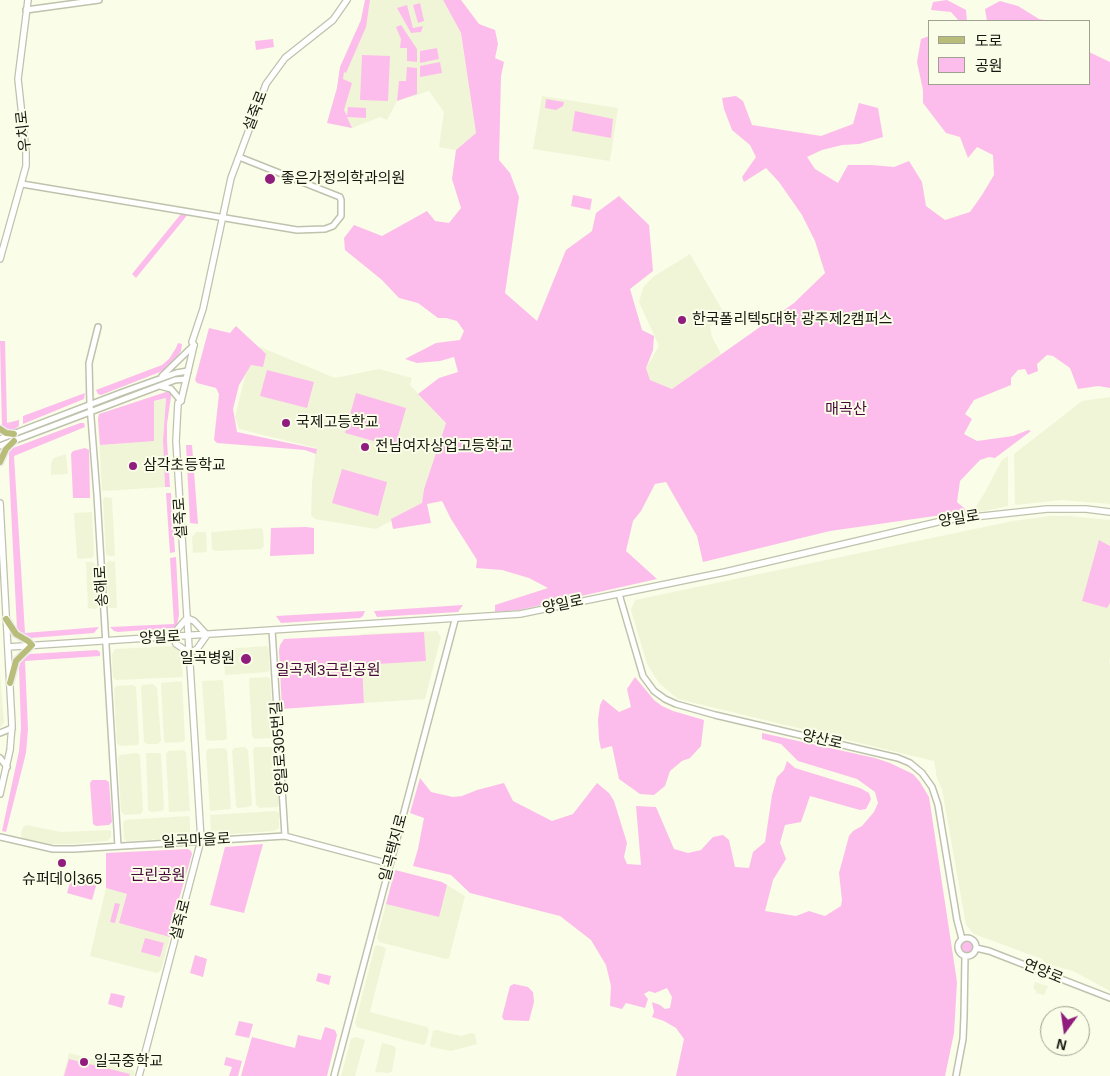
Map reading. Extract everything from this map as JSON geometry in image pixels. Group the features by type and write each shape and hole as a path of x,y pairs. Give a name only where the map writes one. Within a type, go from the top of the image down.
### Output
{"main road":[{"name":"우치로","path":"0,259 22,184 26,160 18,79 28,0"},
{"name":"설죽로","path":"139,1076 201,840 176,441 178,403 182,401 194,345 192,342 203,309 232,178 262,93 272,74 296,48 333,20 347,0"},
{"path":"0,429 14,437 0,462"},
{"path":"0,503 3,593 12,728 7,767 0,794"},
{"name":"양일로","path":"8,647 455,620 520,614 725,572 946,520 1047,509 1086,509 1110,512"},
{"path":"6,618 16,634 32,645 16,661 10,683"},
{"path":"187,618 194,621 207,635 197,649 190,653 176,644 173,637 176,630 187,618"}],"street":[{"path":"26,10 99,0"},
{"path":"22,184 306,230 325,229 333,226 341,216 340,197 239,157"},
{"name":"송해로","path":"98,327 89,363 90,412 96,478 118,846"},
{"path":"156,380 194,345"},
{"path":"0,446 14,437 90,405 188,370"},
{"path":"0,439 14,437 90,412 175,380 186,378"},
{"path":"160,386 171,389 182,401"},
{"name":"양산로","path":"619,594 643,676 654,691 665,699 715,715 898,758 910,763 922,773 932,787 938,805 957,920 962,939"},
{"name":"일곡택지로","path":"334,1076 455,620"},
{"name":"양일로305번길","path":"272,630 285,836"},
{"path":"0,733 12,728"},
{"path":"0,758 7,767"},
{"name":"일곡마을로","path":"0,837 53,849 285,836 390,864"},
{"path":"962,939 971,939 976,948 972,955 965,956 960,953 958,944 962,939"},
{"name":"연양로","path":"976,948 990,951 1110,998"},
{"path":"956,1076 963,1031 965,956"}],"shaded area":[{"path":"365,0 443,0 461,33 476,133 456,150 439,147 444,112 429,91 397,101 387,120 380,117 352,128 327,123 337,88 340,67 361,20"},
{"path":"542,96 618,108 610,161 533,149"},
{"name":"한국폴리텍5대학 광주제2캠퍼스","path":"690,254 724,313 710,327 712,337 721,354 672,389 650,380 646,368 659,346 639,302 643,288 653,277"},
{"path":"253,344 335,378 379,369 412,378 410,385 446,423 424,489 422,504 376,529 315,519 311,515 316,448 239,429 235,417"},
{"path":"1110,397 1110,504 1062,500 1015,505 1014,454 1082,401"},
{"name":"삼각초등학교","path":"166,398 163,440 165,487 102,490 98,419"},
{"path":"66,454 68,474 51,475 51,463 54,458"},
{"path":"1008,456 1008,506 971,514 1002,460"},
{"path":"105,497 112,498 114,556 106,554 103,500"},
{"path":"92,512 94,555 92,558 79,559 77,557 74,513"},
{"path":"1050,516 1110,520 1110,991 1073,971 1047,964 1042,959 974,934 966,925 942,789 937,779 934,761 678,699 659,683 647,664 631,610 635,600 1013,521"},
{"path":"261,528 263,530 264,546 261,549 215,551 212,549 212,532"},
{"path":"196,532 206,532 207,552 193,553 192,537"},
{"path":"108,561 115,562 117,608 108,607 106,564"},
{"path":"86,562 93,562 95,564 98,607 96,609 88,608"},
{"path":"437,631 441,637 425,699 364,703 361,634"},
{"path":"174,646 181,651 183,677 116,680 113,678 112,655 115,649"},
{"path":"268,646 270,669 268,672 225,675 224,649"},
{"path":"0,673 4,723 0,728"},
{"path":"268,677 270,679 274,735 272,738 255,739 252,736 249,680 250,678"},
{"path":"223,680 227,738 225,740 208,741 206,739 202,681"},
{"path":"182,681 185,739 183,742 166,743 164,741 161,683"},
{"path":"153,684 157,688 161,741 158,744 147,744 144,742 141,687 142,685"},
{"path":"133,685 136,687 139,742 137,745 120,746 117,743 114,690 116,686"},
{"path":"245,747 248,750 252,805 238,808 236,806 232,751 234,748"},
{"path":"255,747 275,748 279,805 277,807 260,808 256,805 253,750"},
{"path":"225,748 227,751 231,809 210,811 206,752 208,749"},
{"path":"184,750 186,753 190,811 169,812 166,754 168,751"},
{"path":"137,753 140,755 143,810 141,814 125,815 121,812 118,758 120,755"},
{"path":"146,753 161,754 164,809 162,811 151,812 148,810"},
{"path":"275,811 279,813 279,828 274,831 216,835 211,832 210,815"},
{"path":"190,817 190,834 187,838 127,841 124,839 123,823 125,820"},
{"path":"26,825 61,832 109,830 111,831 111,837 107,841 50,844 22,838 23,827"},
{"path":"395,870 442,882 465,896 449,958 446,959 379,942 377,938"},
{"path":"106,888 178,907 161,970 157,973 90,956"},
{"path":"378,945 386,949 370,1012 427,1027 429,1030 426,1043 423,1045 357,1027 355,1023 375,946"},
{"path":"1035,982 1048,986 1044,995 1036,993 1036,990 1033,989"},
{"path":"436,1030 461,1036 471,1033 475,1034 477,1044 451,1051 431,1047 433,1031"},
{"path":"355,1037 365,1040 355,1076 341,1076 351,1039"},
{"path":"382,1043 394,1046 396,1049 392,1071 389,1073 375,1072"},
{"name":"일곡중학교","path":"69,1053 135,1071 134,1076 63,1076"}],"green space":[{"path":"365,0 370,0 366,27 346,73 344,72 343,79 352,83 344,110 347,116 348,107 366,108 366,118 347,117 352,128 327,123 337,88 340,67 361,20"},
{"name":"매곡산","path":"443,0 461,0 479,24 495,30 498,44 495,58 504,62 501,76 499,160 510,173 519,197 505,293 537,321 566,250 592,231 596,213 619,196 649,225 653,271 630,289 642,330 654,336 653,350 646,368 650,380 672,389 794,303 825,273 815,241 802,215 779,182 766,168 744,182 742,177 756,157 750,145 732,130 722,98 736,96 743,101 752,125 821,136 853,124 859,103 878,108 883,137 859,144 842,145 822,150 807,157 815,169 838,183 848,165 894,167 909,161 922,182 926,206 945,220 970,212 994,175 993,155 977,147 968,158 960,137 946,133 923,103 923,90 917,62 921,39 928,36 928,85 1090,85 1090,52 1110,62 1110,388 1098,386 1078,389 1070,368 1053,356 1047,355 1037,364 1038,371 1028,375 1025,369 1018,370 1011,378 1011,385 974,400 965,414 972,419 964,434 977,441 1013,436 1028,430 1031,431 995,458 989,457 980,460 960,481 957,502 971,514 956,513 830,531 703,562 697,536 666,482 655,484 641,511 633,521 626,551 657,579 519,610 495,612 495,605 548,588 529,578 502,570 476,568 477,560 442,501 427,504 431,523 393,529 391,519 422,503 424,489 446,423 418,394 439,378 458,372 454,357 440,361 417,363 405,359 436,343 460,340 464,331 457,321 438,318 418,303 399,298 382,280 345,250 344,238 354,225 382,236 427,211 435,221 449,223 461,208 452,179 456,150 476,133 461,33"},
{"path":"947,0 966,10 967,20 958,20 951,12 931,10 933,2"},
{"path":"1000,1 1018,6 1039,19 1045,20 987,20 985,9"},
{"path":"420,3 424,21 418,23 413,5"},
{"path":"407,5 413,28 423,26 421,32 411,33 397,8"},
{"path":"401,25 417,49 417,62 407,61 407,48 400,48 401,39 396,27"},
{"path":"273,39 274,47 256,50 255,41"},
{"path":"437,48 439,59 420,63 420,51"},
{"path":"362,55 390,56 388,101 360,100"},
{"path":"440,62 442,73 420,77 420,66"},
{"path":"407,67 417,68 417,94 397,101 399,81 406,81"},
{"path":"546,99 564,102 563,106 556,110 545,108"},
{"path":"575,111 613,119 611,138 572,131"},
{"path":"573,195 592,199 590,210 571,206"},
{"path":"185,209 189,213 136,278 132,274"},
{"path":"236,326 266,354 263,367 251,365 239,385 233,409 237,432 317,449 316,454 305,450 217,443 214,440 219,394 216,388 197,383 195,380 209,328 230,333"},
{"path":"0,341 5,341 7,423 19,420 19,426 13,430 2,426"},
{"path":"178,343 182,344 181,351 171,366 101,395 98,394 96,390 162,365 169,359"},
{"path":"267,370 314,382 307,408 260,396"},
{"path":"172,390 167,424 170,487 165,487 163,440 166,398 154,401 154,441 100,445 98,419 99,414"},
{"path":"85,393 84,399 23,424 23,416"},
{"path":"356,393 406,408 395,447 345,433"},
{"path":"84,423 85,427 14,456 25,633 99,627 94,633 31,638 20,633 17,629 9,451"},
{"path":"186,445 192,445 198,524 190,523"},
{"path":"85,448 89,450 90,498 73,498 71,454 73,451"},
{"path":"342,469 387,482 378,516 332,503"},
{"path":"166,493 171,493 175,552 170,553"},
{"path":"271,528 314,528 314,554 270,556"},
{"path":"1099,540 1110,546 1110,603 1107,608 1082,601"},
{"path":"176,557 179,615 177,626 173,628 114,631 110,627 174,624 170,558"},
{"path":"463,605 458,612 377,617 374,611"},
{"path":"365,611 360,618 281,623 276,616"},
{"name":"일곡제3근린공원","path":"424,632 426,661 362,665 364,703 282,709 279,650 284,639"},
{"path":"97,650 100,652 100,656 25,661 28,729 26,753 6,832 2,831 19,751 21,728 20,663 30,654"},
{"path":"635,677 654,700 662,706 704,720 701,746 690,758 682,761 670,771 665,786 654,795 640,794 619,779 612,746 601,749 599,739 598,720 600,705 603,699 619,712 631,707 627,689"},
{"path":"762,733 890,763 913,774 929,797 957,982 954,1033 945,1076 676,1076 684,1039 676,1028 652,1017 654,1012 652,1002 665,1009 670,1008 672,997 667,988 655,993 649,991 644,994 648,999 645,1008 626,1003 622,1009 610,1006 611,986 606,965 591,940 560,916 470,893 451,875 413,866 424,818 410,813 420,778 431,792 453,797 504,783 513,801 552,821 573,814 597,783 609,793 614,801 627,843 624,857 627,864 641,865 636,806 656,807 674,849 688,853 701,850 713,837 723,835 729,840 735,867 749,868 753,852 765,842 772,795 777,777 784,770 787,761 795,768 860,788 869,793 871,799 866,809 860,810 810,796 801,822 785,825 780,843 786,859 773,880 765,911 796,916 809,911 825,916 841,906 839,873 849,836 853,831 862,826 874,812 878,803 875,792 857,779 798,761 781,744 762,739"},
{"path":"92,780 106,780 109,782 112,822 109,825 96,826 93,824 90,783"},
{"path":"263,844 244,913 210,905 225,847"},
{"name":"근린공원","path":"188,849 192,854 170,937 119,923 127,894 106,888 106,853"},
{"path":"395,870 447,885 439,917 386,904"},
{"path":"95,880 96,886 92,900 67,893 70,883"},
{"path":"115,903 120,904 115,923 110,922"},
{"path":"145,938 164,943 160,957 141,952"},
{"path":"967,941 972,943 974,948 972,953 967,955 962,953 960,948 962,943"},
{"path":"195,955 207,959 203,977 190,973"},
{"path":"318,973 331,976 329,985 316,981"},
{"path":"514,984 528,987 533,992 534,1002 529,1021 504,1020 502,1017 510,986"},
{"path":"111,993 125,996 122,1008 108,1004"},
{"path":"239,1021 253,1024 249,1038 235,1035"},
{"path":"325,1027 335,1030 337,1035 327,1076 241,1076 252,1037 295,1048 298,1035 321,1040"},
{"path":"226,1057 242,1061 238,1076 229,1076 232,1067 224,1065"},
{"name":"일곡중학교","path":"69,1059 130,1074 129,1076 64,1076"}],"place":[{"name":"좋은가정의학과의원","path":"270,179"},
{"name":"한국폴리텍5대학 광주제2캠퍼스","path":"682,320"},
{"name":"국제고등학교","path":"286,423"},
{"name":"전남여자상업고등학교","path":"365,447"},
{"name":"삼각초등학교","path":"133,466"},
{"name":"일곡병원","path":"246,659"},
{"name":"슈퍼데이365","path":"62,863"},
{"name":"일곡중학교","path":"84,1062"}]}
